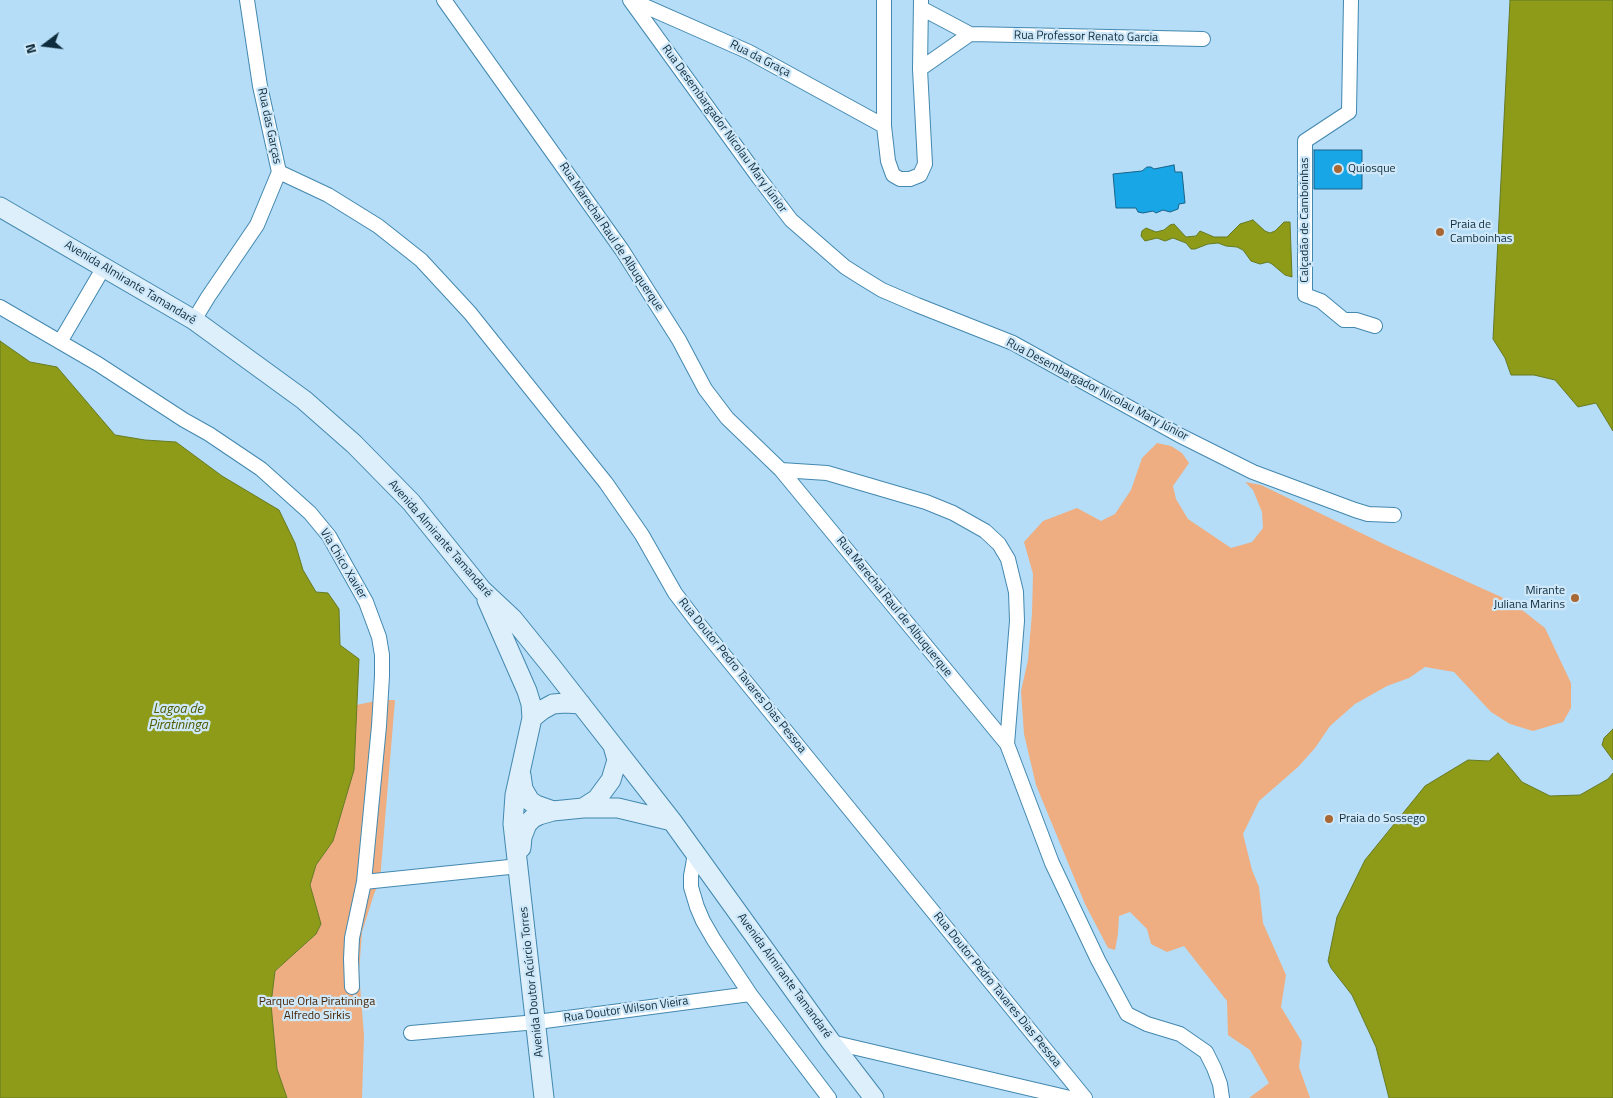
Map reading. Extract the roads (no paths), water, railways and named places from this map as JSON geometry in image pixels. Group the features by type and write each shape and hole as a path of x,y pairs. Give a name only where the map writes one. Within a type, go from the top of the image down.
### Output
{"street":[{"name":"Rua das Garças","path":"194,320 257,225 278,172 258,78 247,0"},
{"name":"Rua Marechal Raul de Albuquerque","path":"444,0 622,250 680,340 705,389 727,418 781,470 1007,744 1052,863 1098,960 1128,1014 1147,1024 1180,1034 1206,1052 1220,1084 1222,1098"},
{"name":"Rua da Graça","path":"631,0 749,52 884,126"},
{"name":"Rua Desembargador Nicolau Mary Júnior","path":"631,0 791,220 845,267 864,280 917,305 1013,343 1179,434 1253,472 1355,510 1368,514 1394,516"},
{"path":"884,0 884,126 888,161 892,175 900,179 910,179 920,174 925,164 920,69 921,4"},
{"name":"Calçadão de Camboinhas","path":"1350,0 1349,112 1305,141 1304,295 1321,300 1344,320 1356,320 1375,326"},
{"name":"Rua Professor Renato Garcia","path":"921,4 970,34 1203,39"},
{"path":"920,69 970,34"},
{"name":"Rua Doutor Pedro Tavares Dias Pessoa","path":"278,172 328,195 378,226 421,260 470,313 606,483 642,535 675,592 697,622 1085,1098"},
{"name":"Avenida Almirante Tamandaré","path":"0,207 194,320 304,400 354,444 411,502 482,590 513,618 581,704 672,822 831,1042 874,1098"},
{"path":"60,342 104,267"},
{"name":"Via Chico Xavier","path":"0,307 98,364 209,434 250,461 285,489 310,513 329,536 366,602 379,637 382,655 382,676 380,719 364,882 352,938 352,987"},
{"name":"Rua Marechal Raul de Albuquerque","path":"781,470 827,474 926,502 953,513 985,531 999,544 1008,560 1016,592 1017,621 1007,744"},
{"name":"Avenida Doutor Acúrcio Torres","path":"482,590 531,704 532,718 515,795 514,824 544,1098"},
{"path":"532,718 553,704 581,704"},
{"path":"583,808 597,798 611,780 617,760 613,746"},
{"path":"520,771 522,789 526,796 536,805 553,812"},
{"name":"Avenida Doutor Acúrcio Torres","path":"519,866 522,837 527,824 539,815 583,808 629,810 672,822"},
{"path":"695,854 691,887 696,906 714,940 750,994 829,1098"},
{"path":"364,882 519,866"},
{"name":"Rua Doutor Wilson Vieira","path":"411,1033 537,1022 750,994"},
{"path":"831,1042 1070,1098"}],"water":[{"path":"1510,0 1613,0 1613,431 1596,403 1578,407 1555,380 1534,375 1511,375 1505,358 1493,339"},
{"path":"1253,220 1270,233 1275,231 1284,222 1290,222 1292,277 1285,275 1268,262 1260,264 1251,261 1243,250 1237,247 1218,243 1191,249 1186,243 1173,238 1165,241 1157,238 1145,241 1141,236 1142,231 1146,228 1156,232 1174,224 1186,237 1196,236 1200,231 1214,237 1227,237 1240,224"},
{"name":"Lagoa de Piratininga","path":"0,341 30,362 57,367 115,435 145,440 176,442 222,476 279,510 295,543 303,570 316,592 328,593 339,609 340,645 359,659 354,770 333,841 316,865 310,885 321,924 316,934 275,971 271,1004 277,1069 287,1098 0,1098"},
{"path":"1613,729 1613,760 1602,745 1604,738"},
{"path":"1498,753 1522,782 1550,796 1580,795 1608,779 1613,773 1613,1098 1389,1098 1376,1047 1352,995 1331,968 1328,961 1337,917 1365,860 1425,786 1468,760 1489,761"}],"place":[{"name":"Quiosque","path":"1338,169"},
{"name":"Praia de Camboinhas","path":"1440,232"},
{"name":"Mirante Juliana Marins","path":"1575,598"},
{"name":"Praia do Sossego","path":"1329,819"}],"park label":[{"name":"Parque Orla Piratininga Alfredo Sirkis","path":"317,1009"}]}
